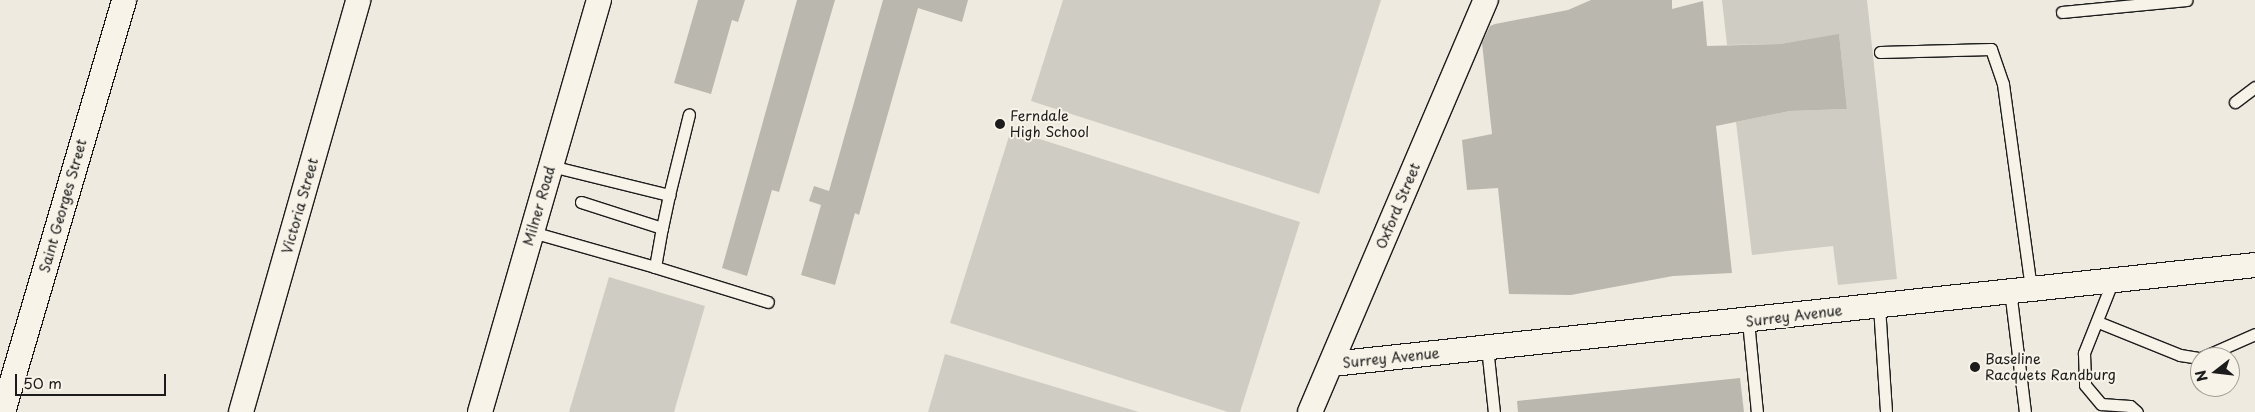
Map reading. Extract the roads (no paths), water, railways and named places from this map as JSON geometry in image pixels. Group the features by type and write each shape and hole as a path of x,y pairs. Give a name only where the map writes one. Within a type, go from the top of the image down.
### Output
{"street":[{"name":"Saint Georges Street","path":"3,412 124,0"},
{"name":"Victoria Street","path":"241,412 358,0"},
{"name":"Milner Road","path":"480,412 599,0"},
{"name":"Oxford Street","path":"1310,412 1488,0"},
{"name":"Surrey Avenue","path":"1332,364 1748,321 2021,289 2255,265"}],"lane":[{"path":"2062,12 2186,0"},
{"path":"1880,52 1991,49 2003,84 2021,289 2024,412"},
{"path":"2235,102 2255,87"},
{"path":"655,267 662,228 689,114"},
{"path":"551,166 670,195"},
{"path":"581,202 662,228"},
{"path":"532,232 768,302"},
{"path":"2113,280 2098,322 2084,353 2085,385 2101,404 2130,406 2137,412"},
{"path":"1879,306 1886,412"},
{"path":"1748,321 1757,412"},
{"path":"2098,322 2180,355 2190,356"},
{"path":"2224,347 2255,334"},
{"path":"1487,347 1494,412"}],"place":[{"name":"Ferndale High School","path":"1000,124"},
{"name":"Baseline Racquets Randburg","path":"1975,367"}]}
